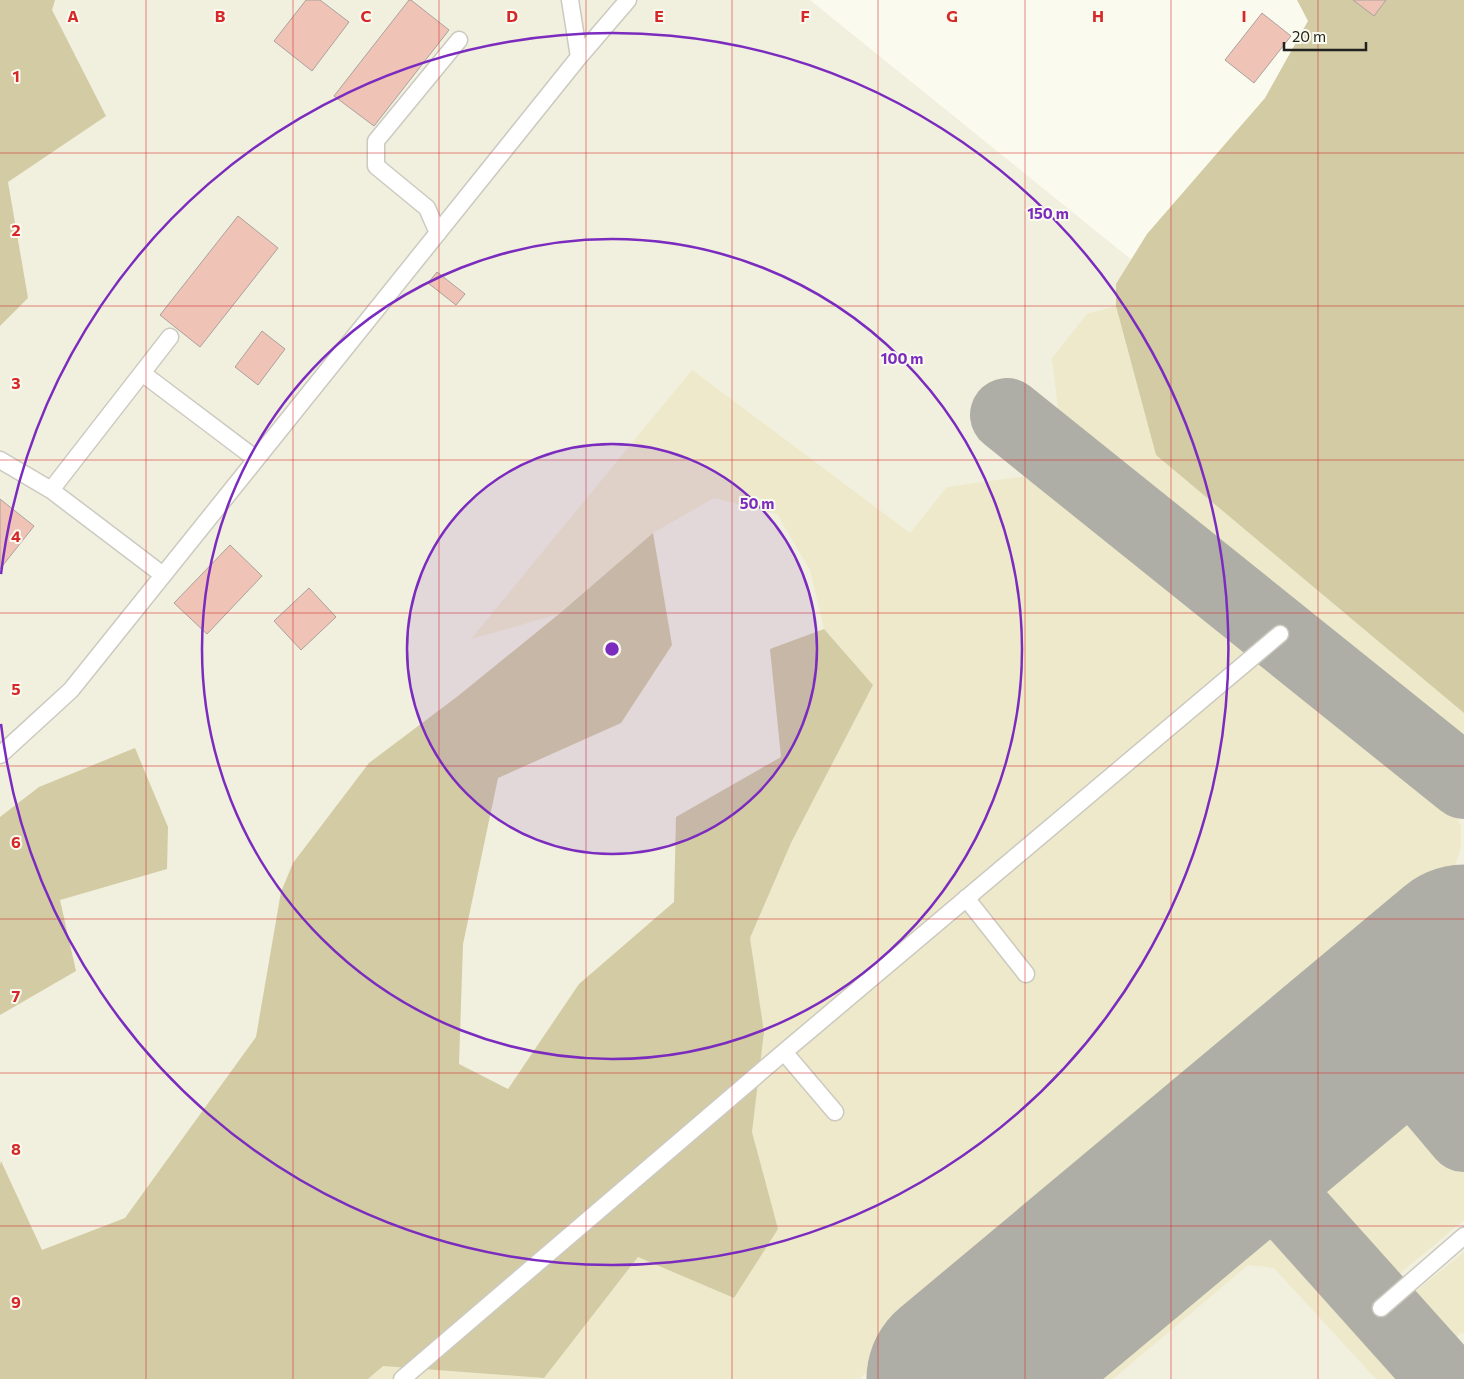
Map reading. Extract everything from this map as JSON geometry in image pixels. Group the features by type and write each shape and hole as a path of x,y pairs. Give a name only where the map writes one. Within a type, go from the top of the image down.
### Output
{"lane":[{"path":"570,0 579,57"},
{"path":"0,755 71,690 579,57 628,0"},
{"path":"438,233 427,208 376,166 376,141 459,40"},
{"path":"51,490 170,337"},
{"path":"142,373 256,459"},
{"path":"0,460 51,490 163,575"},
{"path":"402,1379 784,1052 1280,634"},
{"path":"966,898 1026,974"},
{"path":"784,1052 835,1112"},
{"path":"1381,1308 1464,1236"}],"shaded area":[{"path":"0,0 810,0 1294,391 1464,177 1464,1379 0,1379"},
{"path":"0,0 55,0 52,10 106,116 8,182 28,298 0,326"},
{"path":"1297,0 1464,0 1464,713 1156,455 1116,306 1116,284 1147,234 1265,98 1308,21"},
{"path":"1116,306 1156,455 1464,713 1464,762 1061,433 1052,358 1087,314"},
{"path":"692,370 910,533 947,487 1034,475 1448,796 1461,827 1461,848 1448,885 859,1379 368,1379 383,1366 544,1378 638,1257 734,1298 777,1230 752,1132 764,1032 750,938 791,843 873,685 824,629 810,570 777,514 714,498 653,533 559,614 471,639"},
{"path":"653,533 672,645 621,723 498,778 463,944 459,1064 508,1089 579,984 674,902 676,817 781,757 770,649 824,629 873,685 791,843 750,938 764,1032 752,1132 778,1229 734,1298 638,1257 544,1378 383,1366 368,1379 0,1379 1,1161 42,1250 125,1218 256,1037 281,892 293,863 369,763 458,696 559,614"},
{"path":"135,748 168,827 167,869 60,900 76,971 0,1015 0,817 39,787"},
{"path":"1464,1042 1464,1113 1429,1070"},
{"path":"1404,1091 1464,1163 1464,1220 1381,1289 1293,1183"},
{"path":"1266,1208 1280,1215 1400,1351 1406,1365 1401,1379 1376,1379 1274,1268 1248,1265 1113,1379 1061,1379"},
{"path":"1464,1252 1464,1334 1462,1332 1443,1349 1404,1301"}],"building":[{"path":"306,0 320,0 349,22 312,71 274,41"},
{"path":"409,0 449,30 374,126 334,96"},
{"path":"1353,0 1386,0 1374,16"},
{"path":"1262,13 1291,36 1254,83 1225,60"},
{"path":"238,216 278,248 200,347 160,315"},
{"path":"437,272 465,294 456,305 428,283"},
{"path":"262,331 285,349 258,385 235,367"},
{"path":"0,499 34,526 0,569"},
{"path":"230,545 262,576 207,634 174,603"},
{"path":"309,588 336,617 301,650 274,621"}],"taxiway":[{"path":"1007,415 1464,782"},
{"path":"1376,1031 1464,1135"},
{"path":"1237,1147 1445,1379"}],"runway":[{"path":"959,1379 1464,957"}]}
